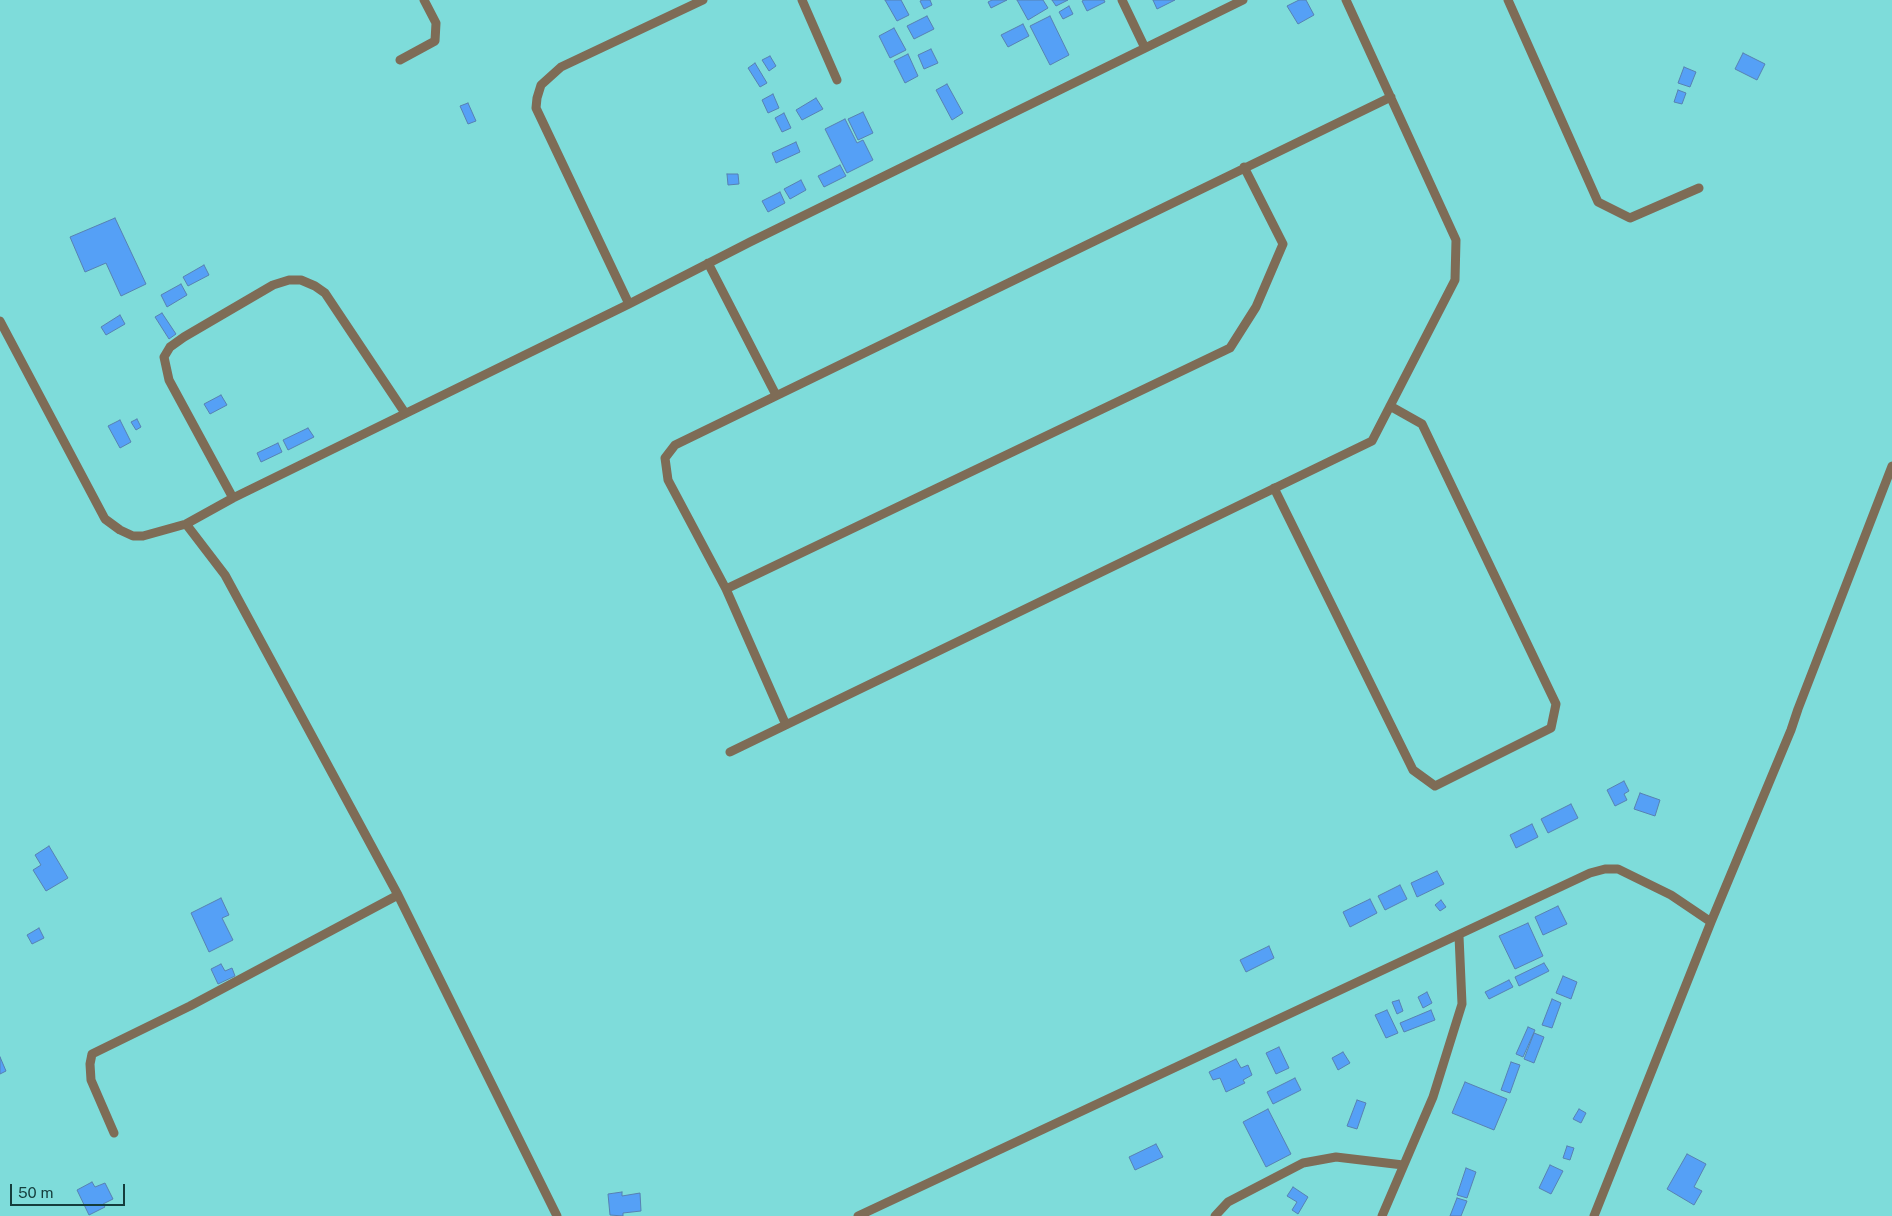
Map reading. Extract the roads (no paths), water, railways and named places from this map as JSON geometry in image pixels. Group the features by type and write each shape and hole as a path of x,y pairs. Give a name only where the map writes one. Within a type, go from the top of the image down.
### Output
{"street":[{"path":"400,60 435,41 436,22 424,0"},
{"path":"629,304 536,108 537,98 541,84 561,67 703,0"},
{"path":"802,0 837,80"},
{"path":"1122,0 1145,48"},
{"path":"0,321 105,518 120,530 133,536 143,536 186,524 405,413 1243,0"},
{"path":"730,752 1372,441 1455,280 1456,240 1346,0"},
{"path":"1508,0 1598,202 1630,218 1699,188"},
{"path":"786,725 726,589 668,480 665,458 675,445 1390,97"},
{"path":"726,589 1230,348 1256,308 1283,244 1244,167"},
{"path":"708,263 776,395"},
{"path":"234,498 169,380 164,357 170,347 184,337 273,285 289,280 301,280 325,293 405,413"},
{"path":"1274,488 1413,770 1435,786 1551,728 1556,704 1422,424 1390,406"},
{"path":"1594,1216 1711,922 1791,730 1892,466"},
{"path":"186,524 225,575 398,895 557,1216"},
{"path":"858,1216 1590,873 1605,869 1618,869 1671,895 1711,922"},
{"path":"114,1133 91,1080 90,1064 92,1054 190,1006 398,895"},
{"path":"1382,1216 1432,1097 1462,1004 1459,936"},
{"path":"1215,1216 1228,1202 1303,1163 1336,1157 1403,1165"}]}
